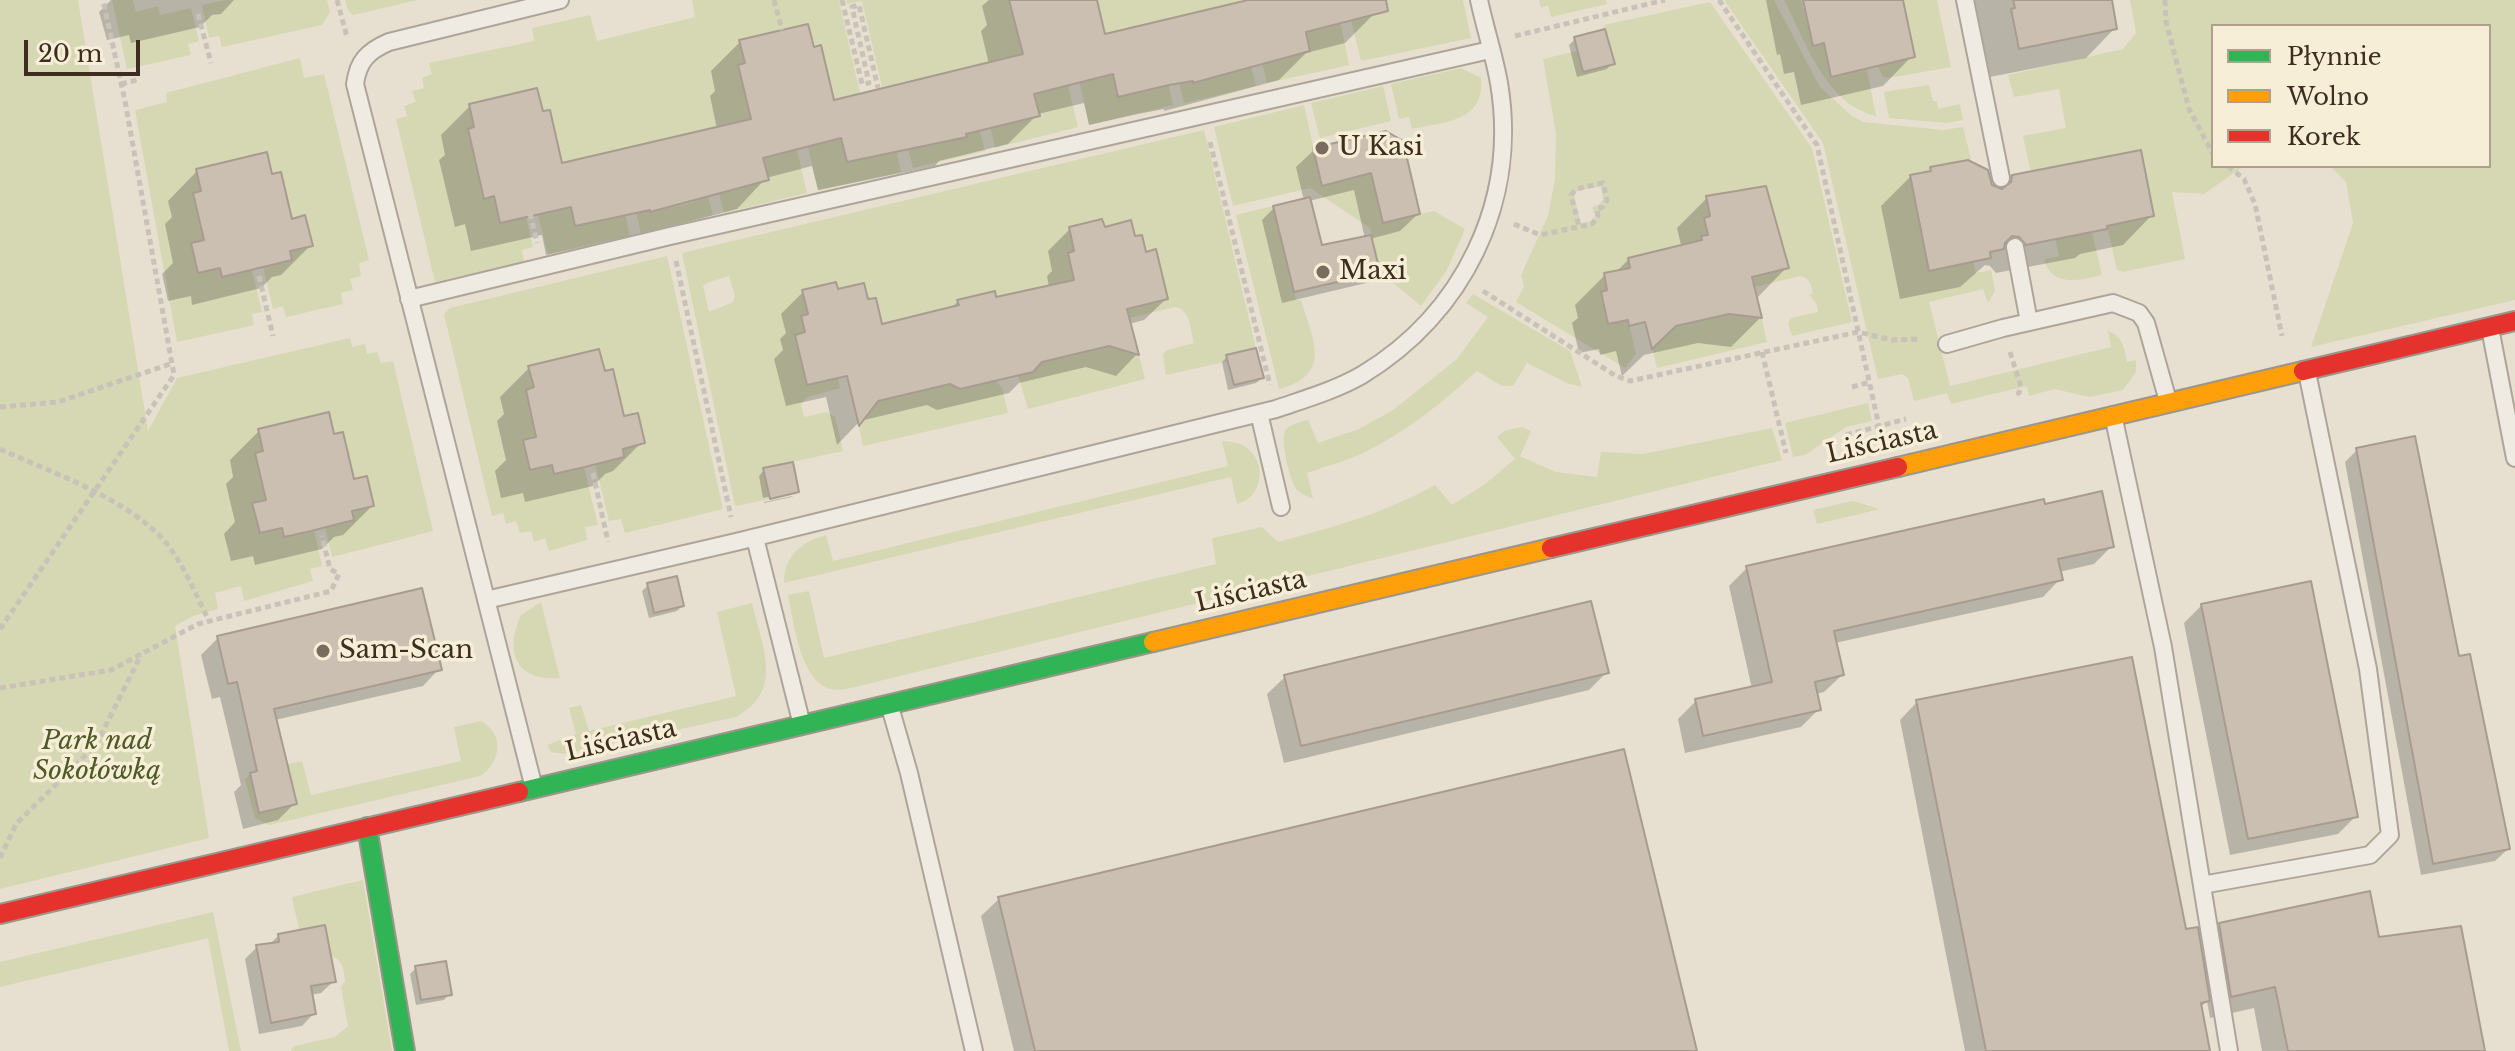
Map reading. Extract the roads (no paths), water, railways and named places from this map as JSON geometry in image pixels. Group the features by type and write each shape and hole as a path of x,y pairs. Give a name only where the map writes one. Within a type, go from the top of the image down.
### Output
{"street":[{"name":"Liściasta","path":"0,914 2515,321"},
{"path":"367,827 405,1051"}],"lane":[{"path":"534,788 355,84 357,68 375,49 389,42 560,0"},
{"path":"486,600 755,538 1276,409 1361,375 1404,346 1453,293 1475,256 1492,215 1498,180 1501,114 1499,84 1479,0"},
{"path":"1965,0 2001,178"},
{"path":"409,299 670,236 1204,117 1489,46"},
{"path":"2015,247 2029,322"},
{"path":"1947,344 2113,303 2139,313 2146,323 2168,401"},
{"path":"2490,326 2515,458"},
{"path":"2202,885 2370,855 2390,835 2368,669 2298,371"},
{"path":"1259,413 1281,507"},
{"path":"2113,414 2163,647 2229,1051"},
{"path":"755,538 802,725"},
{"path":"889,704 909,773 974,1051"}],"place":[{"name":"U Kasi","path":"1322,148"},
{"name":"Maxi","path":"1323,272"},
{"name":"Sam-Scan","path":"323,651"}],"park label":[{"name":"Park nad Sokołówką","path":"97,757"}]}
